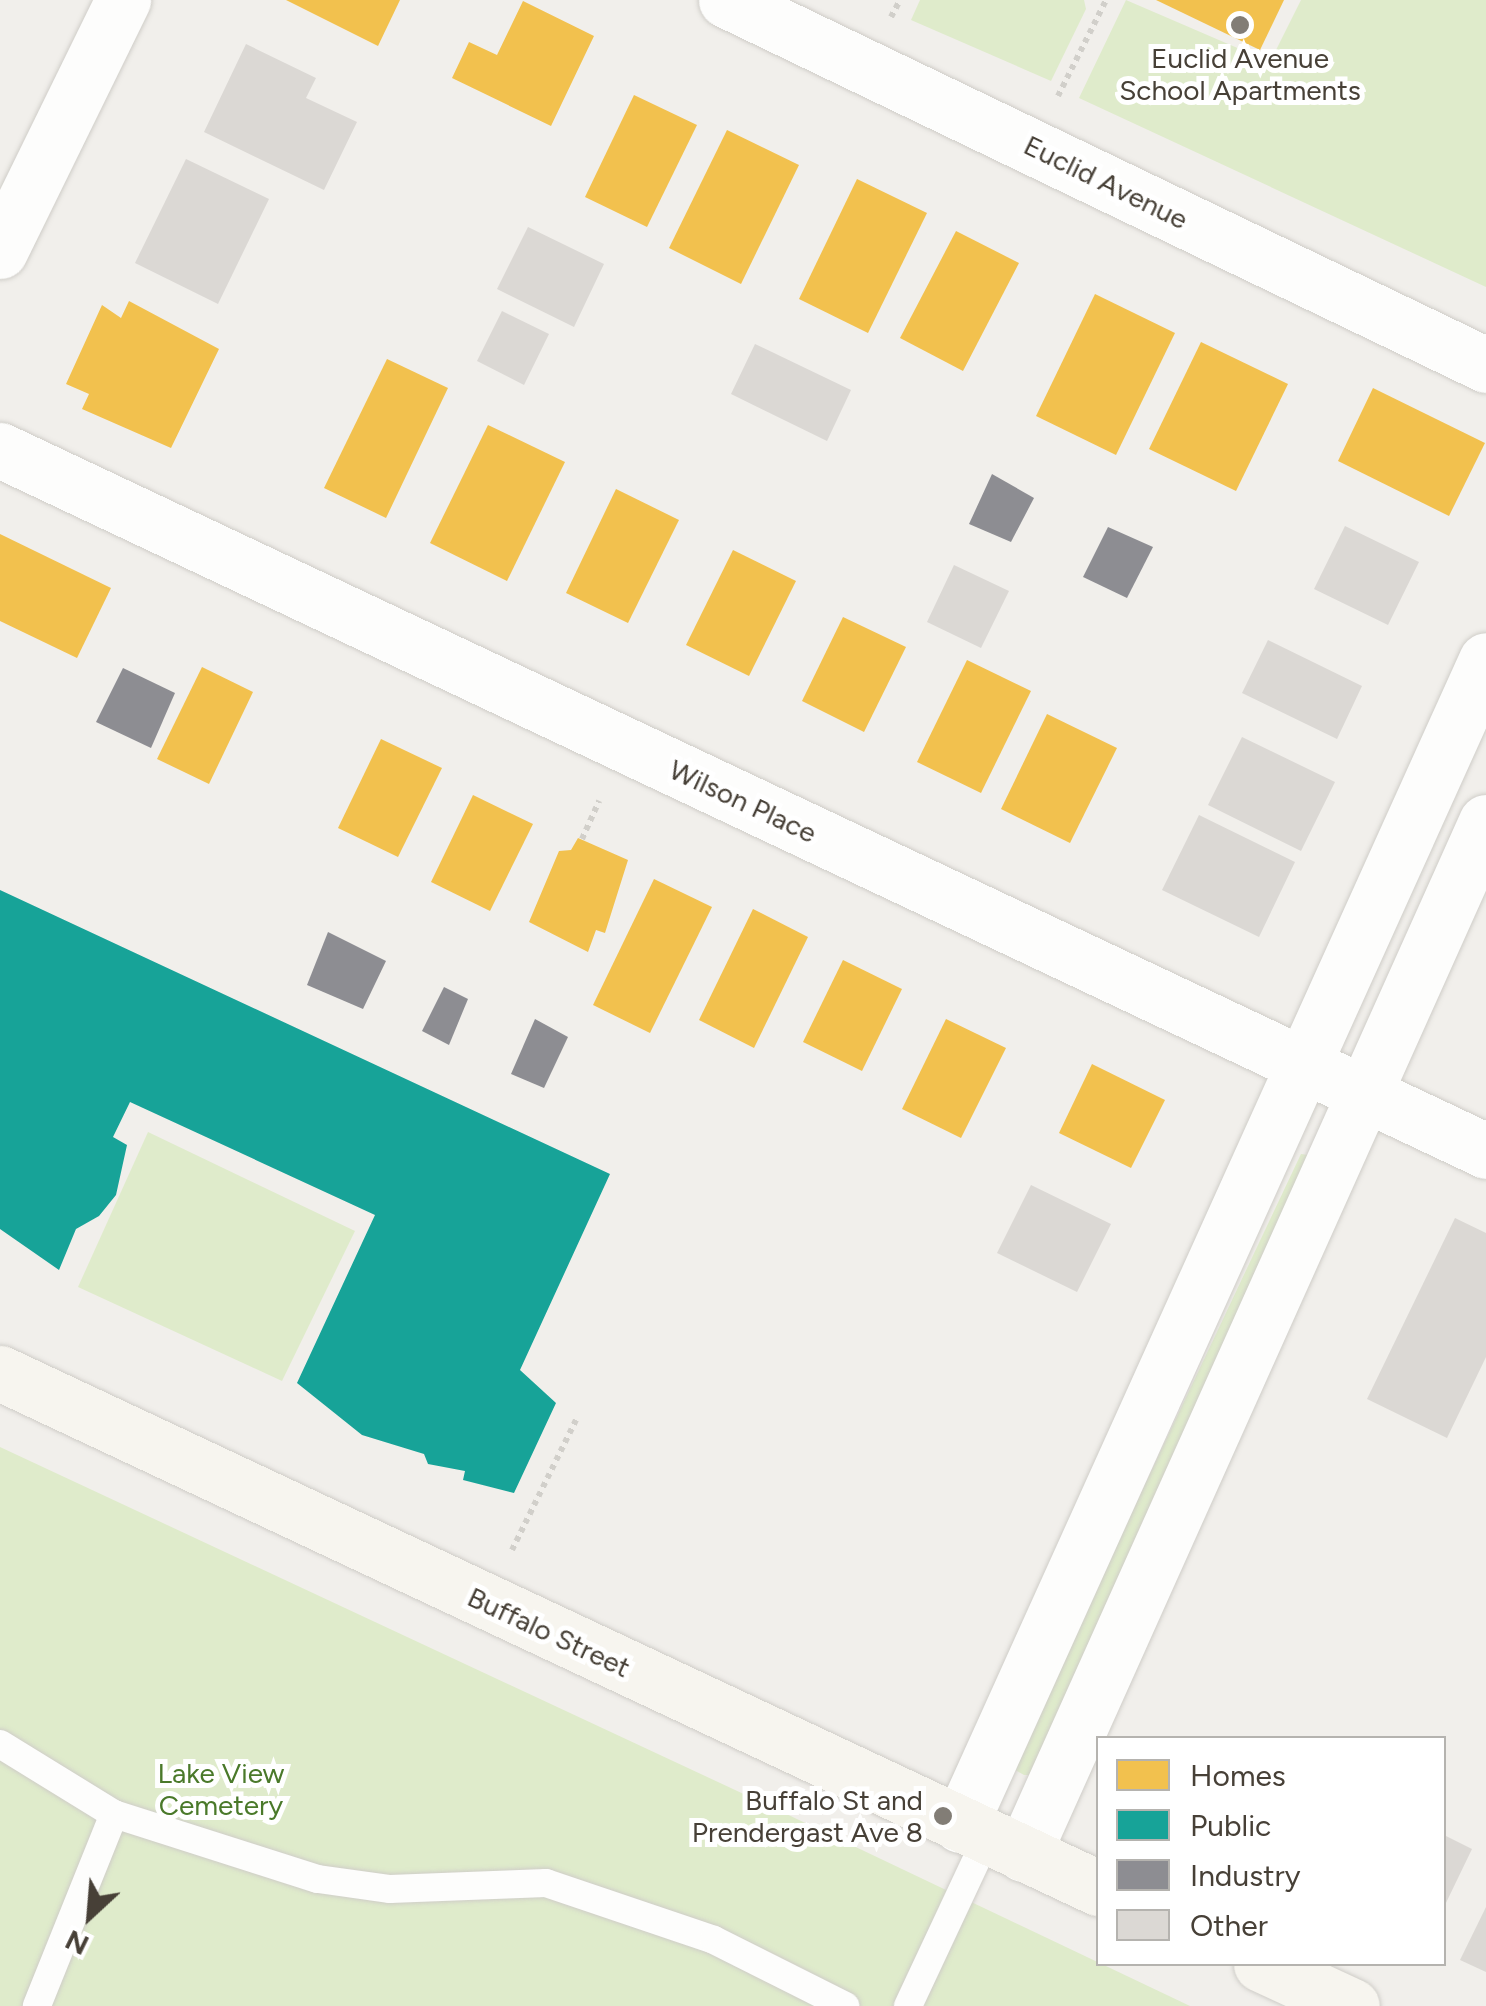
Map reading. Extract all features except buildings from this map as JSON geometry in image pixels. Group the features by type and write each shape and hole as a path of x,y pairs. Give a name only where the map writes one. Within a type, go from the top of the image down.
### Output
{"street":[{"name":"Euclid Avenue","path":"726,0 1486,365"},
{"path":"0,252 105,6"},
{"name":"Wilson Place","path":"0,450 1486,1151"},
{"path":"990,1838 1302,1065 1486,660"},
{"path":"990,1838 1364,1094 1486,822"},
{"name":"Buffalo Street","path":"0,1374 1096,1887"},
{"path":"1264,1966 1352,2006"}],"lane":[{"path":"0,1744 114,1814 318,1879 390,1889 546,1884 714,1940 845,2006"},
{"path":"37,2006 114,1814"},
{"path":"908,2006 990,1838"}],"path":[{"path":"891,18 900,0"},
{"path":"1058,97 1106,0"},
{"path":"582,838 599,801"},
{"path":"509,1556 576,1420"}],"green space":[{"path":"920,0 1084,0 1086,9 1051,81 911,20"},
{"path":"1126,0 1270,62 1301,0 1486,0 1486,287 1079,98"},
{"path":"148,1132 355,1231 282,1381 78,1287"},
{"path":"1301,1154 1315,1156 1033,1775 1024,1775 1015,1770 1017,1755"},
{"name":"Lake View Cemetery","path":"0,1447 778,1810 1096,1961 1096,1966 1106,1966 1190,2006 0,2006"}],"place":[{"name":"Euclid Avenue School Apartments","path":"1240,25"},
{"name":"Buffalo St and Prendergast Ave 8","path":"943,1816"}]}
